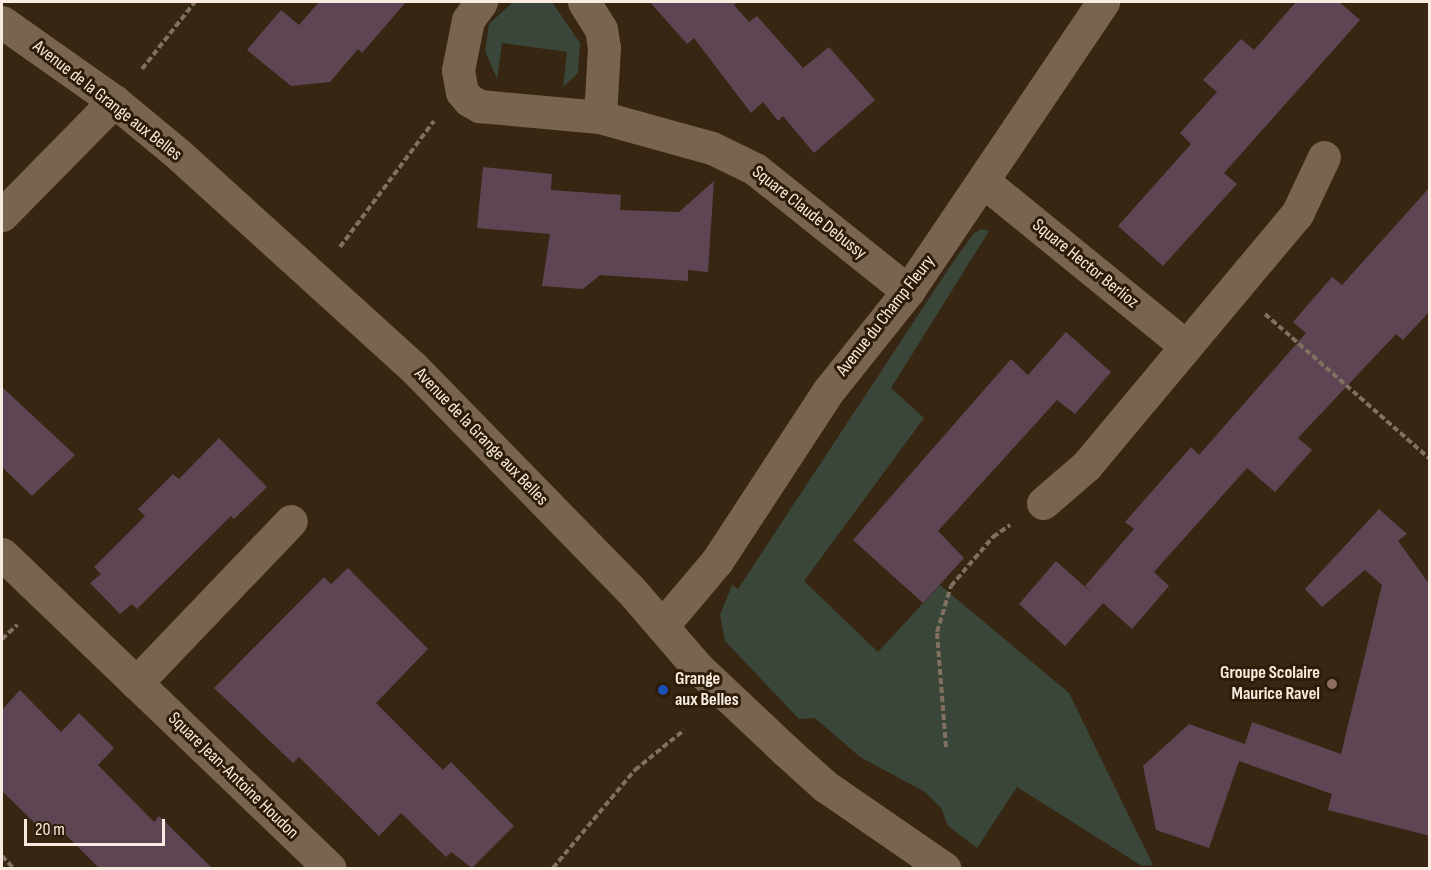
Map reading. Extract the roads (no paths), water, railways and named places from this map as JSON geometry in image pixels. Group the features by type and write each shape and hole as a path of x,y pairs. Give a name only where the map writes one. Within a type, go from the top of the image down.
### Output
{"street":[{"name":"Square Claude Debussy","path":"481,2 468,20 462,40 458,70 462,92 479,106 600,117 686,139 755,169 908,291"},
{"path":"584,2 601,29 604,47 600,117"},
{"name":"Avenue du Champ Fleury","path":"662,626 717,561 829,390 908,291 984,182 1103,2"},
{"name":"Avenue de la Grange aux Belles","path":"2,22 114,101 414,367 662,626 697,667 825,786 944,868"},
{"path":"2,215 114,101"},
{"path":"1043,503 1086,466 1297,214 1324,157"},
{"name":"Square Hector Berlioz","path":"984,182 1186,346"},
{"path":"136,683 291,522"},
{"name":"Square Jean-Antoine Houdon","path":"2,554 330,868"}],"place":[{"name":"Groupe Scolaire Maurice Ravel","path":"1332,684"},
{"name":"Grange aux Belles","path":"663,690"}]}
